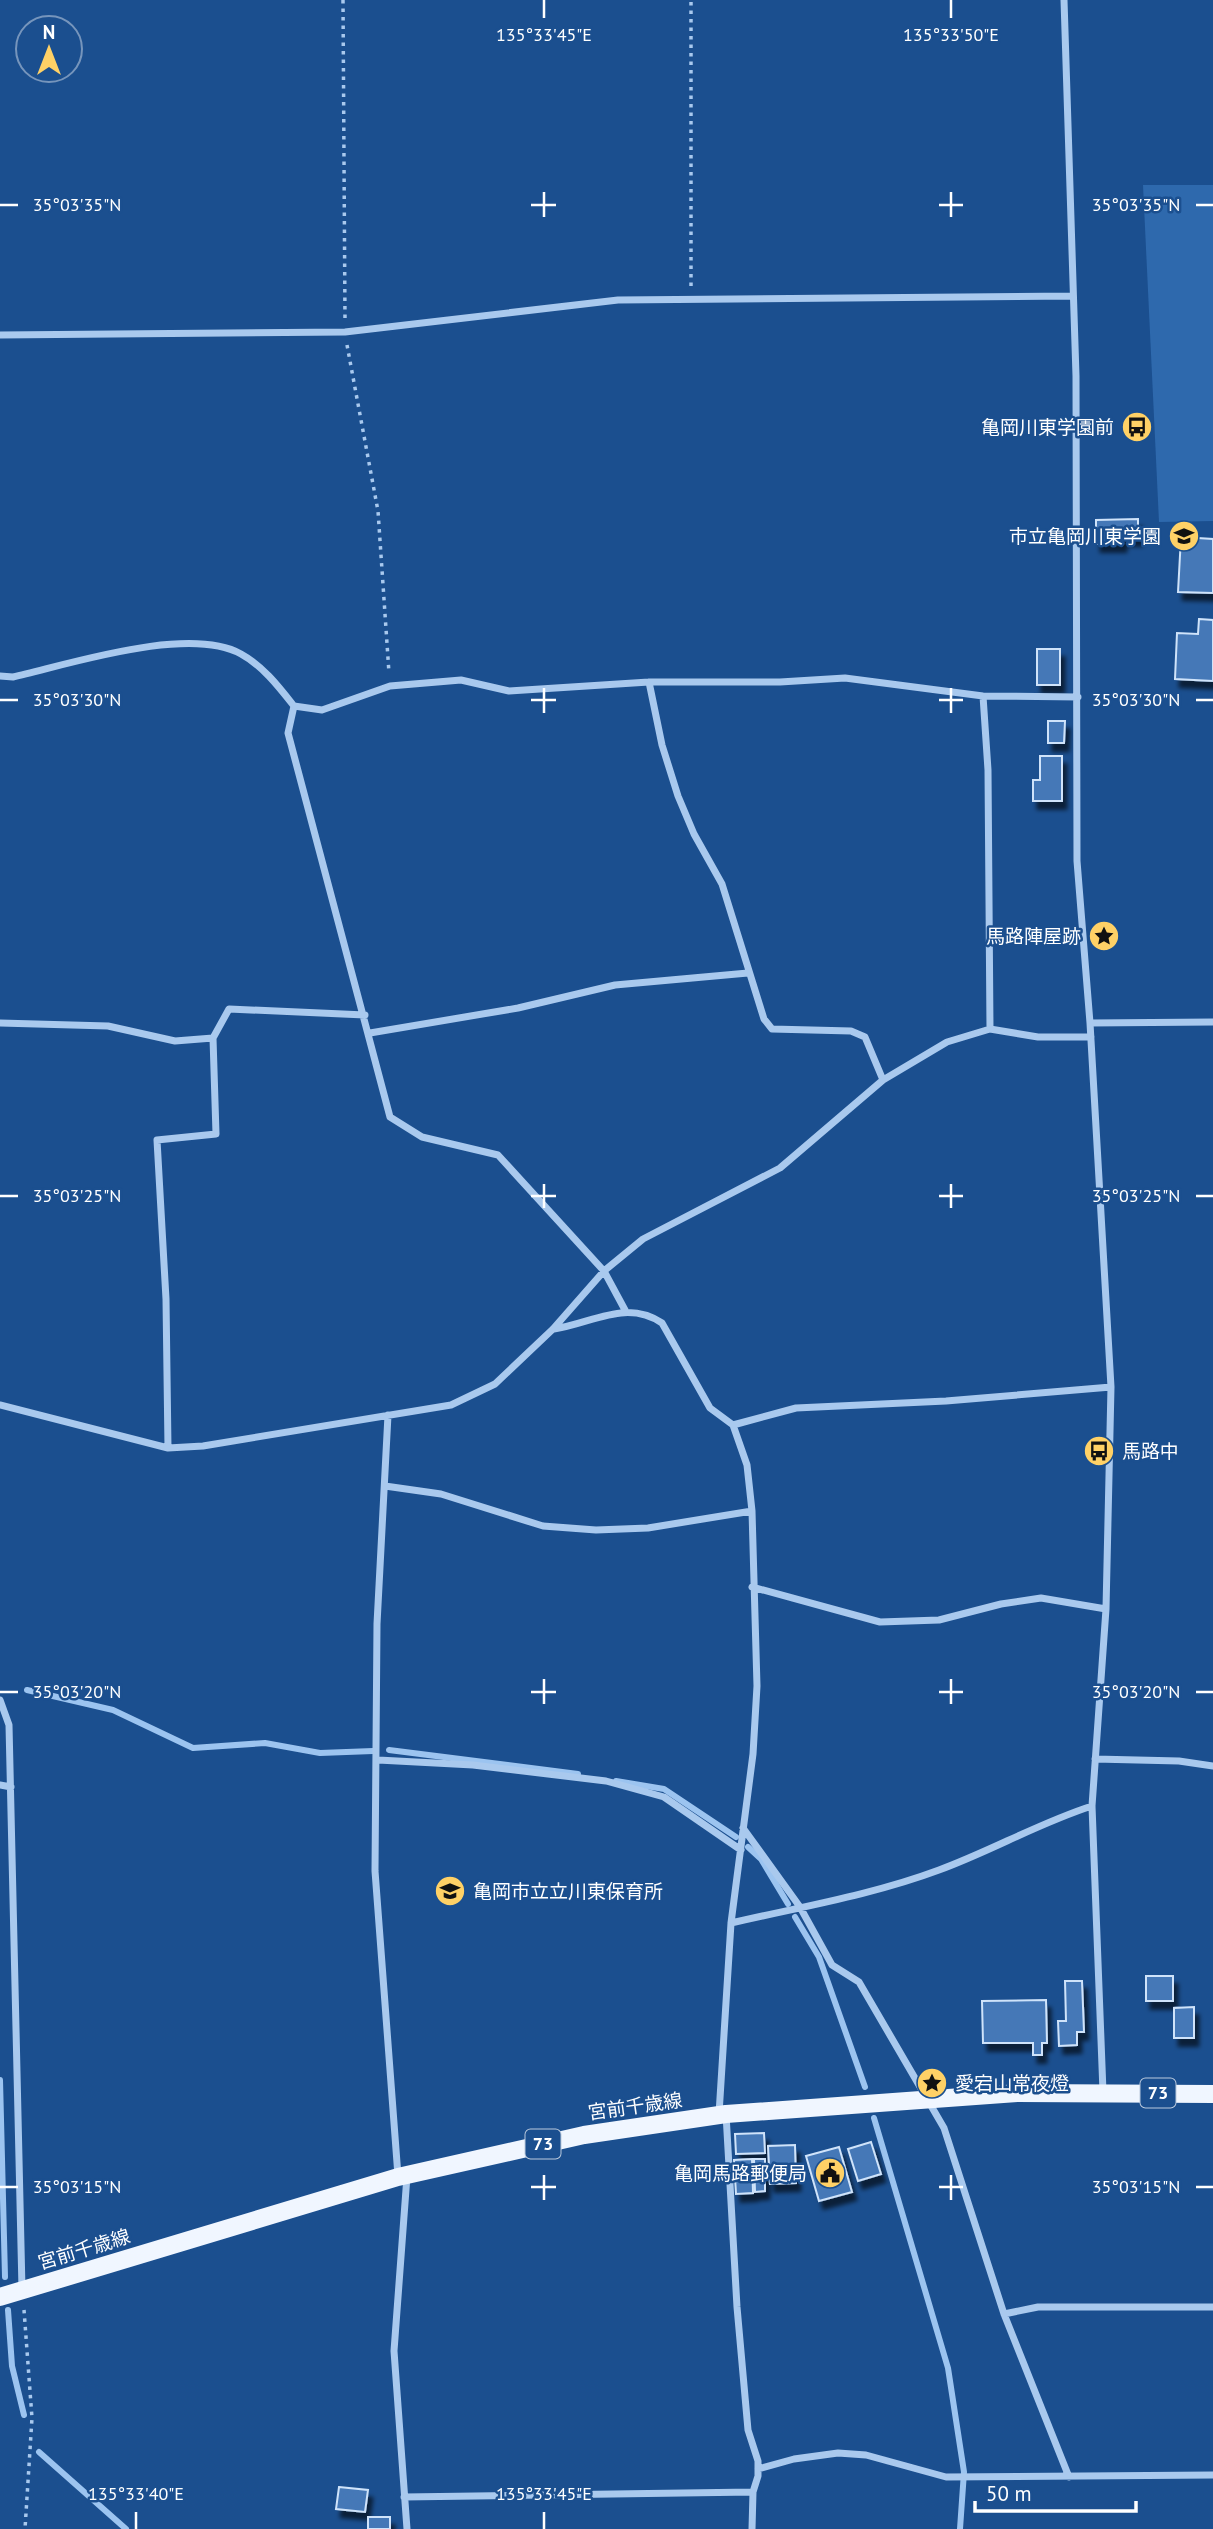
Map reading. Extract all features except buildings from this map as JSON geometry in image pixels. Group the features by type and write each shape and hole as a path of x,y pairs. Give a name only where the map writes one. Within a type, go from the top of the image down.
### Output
{"main road":[{"name":"宮前千歳線","path":"0,2297 402,2176 584,2135 723,2114 1017,2093 1213,2094"}],"street":[{"path":"1064,0 1072,296 1078,697 1077,861 1091,1037 1111,1387 1106,1609 1092,1806 1104,2092"},
{"path":"0,335 345,332 618,300 1072,296"},
{"path":"0,676 13,677 145,647 202,643 240,653 274,680 295,706 322,710 390,686 461,680 509,691 649,681 780,682 845,678 983,696 1078,697"},
{"path":"649,681 662,745 678,796 722,884 764,1019 772,1029 850,1031 865,1037 883,1080"},
{"path":"983,696 989,770 990,1029"},
{"path":"295,706 288,733 390,1116 422,1137 498,1155 604,1271 625,1310"},
{"path":"370,1033 518,1008 615,985 748,973"},
{"path":"168,1448 166,1299 157,1140 216,1134 213,1038 229,1009 365,1015"},
{"path":"1090,1023 1213,1022"},
{"path":"0,1023 108,1026 175,1041 213,1038"},
{"path":"0,1405 168,1448 203,1446 452,1405 495,1384 553,1329 604,1271 643,1239 780,1168 883,1080 947,1042 990,1029 1038,1037 1091,1037"},
{"path":"553,1329 625,1310 649,1314 662,1323 710,1408 733,1425 747,1465 752,1511 752,1587 757,1686 752,1754 731,1923 723,2114 748,2430 758,2469 752,2492 752,2529"},
{"path":"733,1425 796,1408 946,1401 1111,1387"},
{"path":"388,1415 377,1624 378,1760 375,1871 402,2176 394,2351 407,2529"},
{"path":"385,1486 442,1494 543,1526 596,1530 648,1528 752,1511"},
{"path":"752,1587 880,1622 939,1620 1001,1604 1041,1598 1106,1609"},
{"path":"0,1700 9,1725 22,2290"},
{"path":"1095,1759 1179,1761 1213,1766"},
{"path":"378,1760 473,1765 606,1782 664,1797 741,1850"},
{"path":"0,1785 11,1787"},
{"path":"731,1923 887,1887 940,1870 1051,1819 1092,1806"},
{"path":"743,1828 800,1907 832,1965 859,1982 944,2128 1004,2314 1069,2477"},
{"path":"1004,2314 1038,2307 1213,2307"},
{"path":"758,2469 794,2459 838,2453 866,2455 946,2477 1213,2475"},
{"path":"404,2497 752,2492"}],"path":[{"path":"691,0 691,299"},
{"path":"22,2290 32,2418 24,2529"}],"shaded area":[{"path":"1143,185 1213,185 1213,521 1159,522"}],"waterway":[{"path":"27,1690 113,1710 193,1748 265,1743 320,1753 373,1751"},
{"path":"389,1750 578,1774"},
{"path":"616,1781 664,1789 736,1837"},
{"path":"748,1847 761,1859 788,1904"},
{"path":"795,1917 819,1957 865,2087"},
{"path":"0,2080 5,2277"},
{"path":"874,2118 948,2368 964,2472 960,2529"},
{"path":"8,2310 12,2366 24,2415"},
{"path":"39,2452 126,2529"}],"place":[{"name":"亀岡川東学園前","path":"1137,427"},
{"name":"市立亀岡川東学園","path":"1184,536"},
{"name":"馬路陣屋跡","path":"1104,936"},
{"name":"馬路中","path":"1099,1451"},
{"name":"亀岡市立立川東保育所","path":"450,1891"},
{"name":"愛宕山常夜燈","path":"932,2083"},
{"name":"亀岡馬路郵便局","path":"830,2173"}]}
